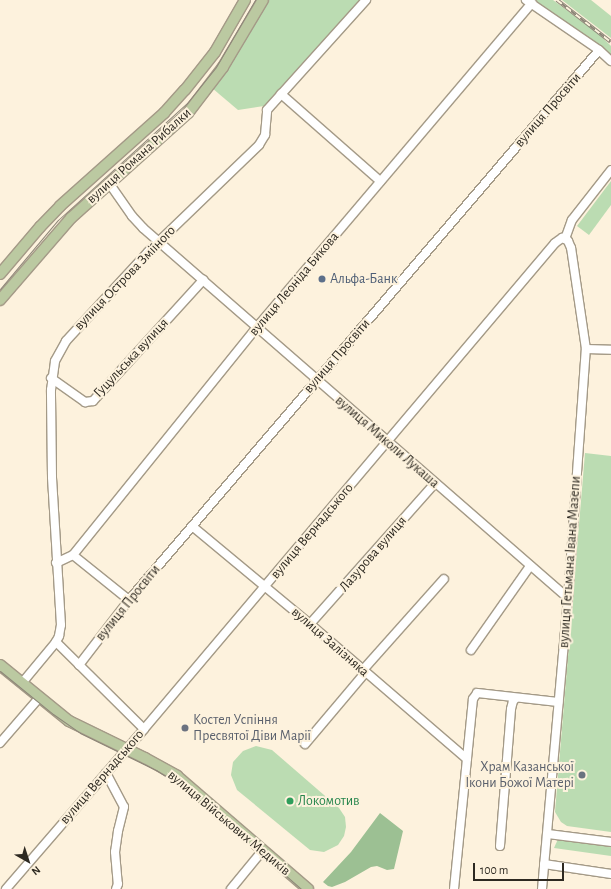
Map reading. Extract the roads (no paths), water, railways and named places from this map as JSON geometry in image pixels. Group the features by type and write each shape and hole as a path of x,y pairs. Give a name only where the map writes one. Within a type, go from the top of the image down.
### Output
{"main road":[{"name":"вулиця Романа Рибалки","path":"0,274 60,206 164,113 186,90 215,52 245,0"},
{"name":"вулиця Романа Рибалки","path":"0,300 71,218 188,113 220,72 263,0"},
{"name":"вулиця Військових Медиків","path":"0,665 69,721 127,749 177,776 308,889"}],"street":[{"name":"вулиця Острова Зміїного","path":"56,642 61,625 56,563 52,477 51,378 55,361 66,342 159,241 259,145 265,135 267,110 366,0"},
{"path":"529,2 599,50 611,61"},
{"name":"вулиця Леоніда Бикова","path":"56,563 73,555 257,327 529,2"},
{"name":"вулиця Просвіти","path":"79,665 129,600 599,50"},
{"path":"281,94 380,181"},
{"path":"565,239 572,220 611,170"},
{"name":"вулиця Миколи Лукаша","path":"109,183 132,216 159,241 568,598"},
{"name":"вулиця Вернадського","path":"6,889 144,729 555,243 562,238 565,239"},
{"name":"вулиця Гетьмана Івана Мазепи","path":"542,889 568,598 586,349 571,248 568,241 565,239"},
{"name":"Гуцульська вулиця","path":"51,378 85,402 93,401 203,280"},
{"path":"586,349 611,350"},
{"name":"Лазурова вулиця","path":"310,624 435,483"},
{"name":"вулиця Залізняка","path":"192,526 310,624 467,759"},
{"path":"73,555 129,600"},
{"path":"471,650 530,566"},
{"path":"305,744 364,672 444,579"},
{"path":"22,683 56,642 144,729"},
{"path":"454,889 473,700 475,696 477,693 559,702"},
{"path":"0,743 39,698"},
{"path":"500,846 511,709 513,701 516,698"},
{"path":"106,773 124,807 115,852 116,889"},
{"path":"548,834 611,842"},
{"path":"231,889 263,850"},
{"path":"544,864 611,874"}],"tram line":[{"path":"0,289 58,220 187,103 216,67 255,0"},
{"path":"0,671 53,714 80,733 156,770 190,792 301,889"}],"railway":[{"path":"557,0 611,42"}],"place":[{"name":"Альфа-Банк","path":"322,279"},
{"name":"Костел Успіння Пресвятої Діви Марії","path":"185,728"},
{"name":"Храм Казанської Ікони Божої Матері","path":"582,775"},
{"name":"Локомотив","path":"290,801"}]}
